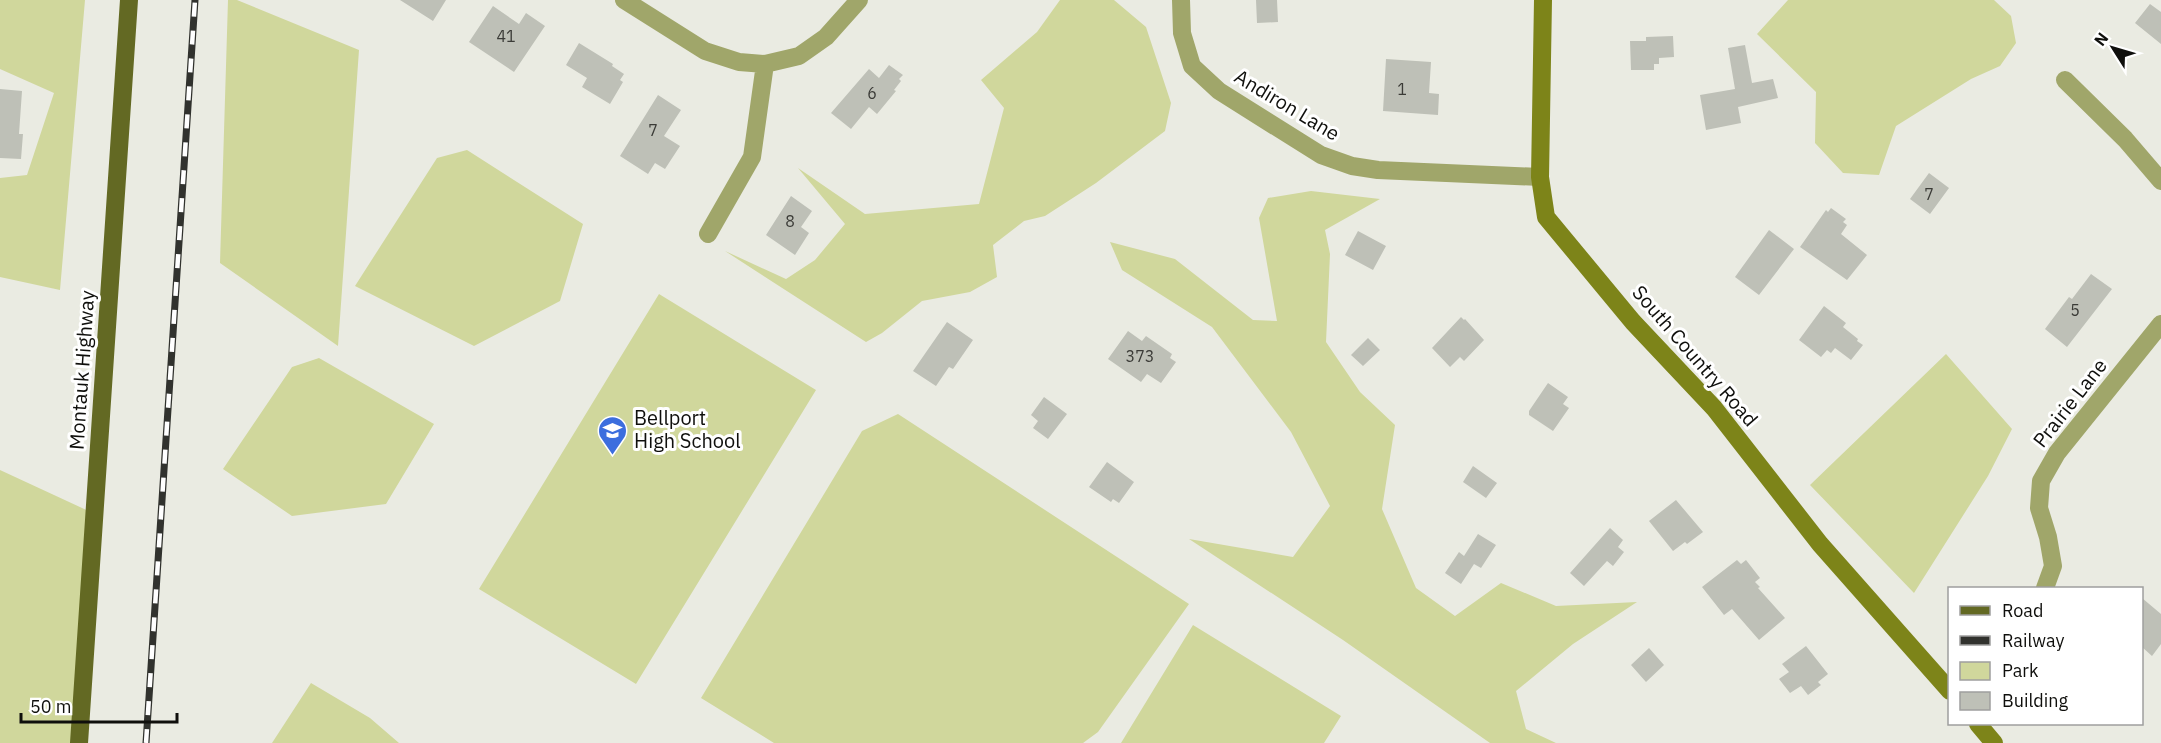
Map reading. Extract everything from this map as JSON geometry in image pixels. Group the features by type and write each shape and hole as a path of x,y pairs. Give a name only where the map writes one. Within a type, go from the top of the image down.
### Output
{"main road":[{"name":"Montauk Highway","path":"79,743 129,0"},
{"name":"South Country Road","path":"1543,0 1540,177 1546,217 1633,322 1714,408 1820,544 1948,689"},
{"path":"1980,725 1994,743"}],"street":[{"path":"624,0 705,51 740,62 765,64 799,56 826,37 858,0"},
{"name":"Andiron Lane","path":"1181,0 1182,33 1192,66 1219,91 1321,155 1352,166 1378,170 1540,177"},
{"path":"708,234 752,157 765,64"},
{"path":"2065,80 2125,139 2161,181"},
{"name":"Prairie Lane","path":"2045,587 2053,566 2048,537 2039,508 2041,481 2057,453 2161,324"}],"green space":[{"path":"0,0 85,0 60,290 0,277 0,178 27,175 54,93 0,69"},
{"path":"228,0 237,0 359,50 338,346 220,263"},
{"path":"1060,0 1114,0 1146,27 1171,103 1165,131 1096,183 1045,216 1024,221 993,245 997,277 970,292 922,301 882,333 866,342 725,251 786,279 815,260 845,224 798,168 865,214 979,204 1004,108 981,80 1037,32"},
{"path":"1788,0 1994,0 2011,16 2016,43 2000,66 1971,79 1896,126 1879,175 1843,173 1815,143 1816,92 1757,34"},
{"path":"467,150 583,224 560,301 474,346 355,286 437,158"},
{"path":"1311,191 1380,199 1325,230 1330,254 1326,342 1360,392 1395,425 1382,509 1416,588 1455,616 1501,583 1556,606 1637,602 1573,644 1516,691 1526,729 1556,743 1490,743 1343,640 1189,539 1293,557 1330,506 1291,432 1212,327 1122,270 1110,242 1175,259 1253,320 1277,321 1259,218 1268,198"},
{"path":"659,294 816,390 636,684 479,589"},
{"path":"1946,354 2012,429 1988,476 1914,593 1810,485"},
{"path":"319,358 434,424 386,504 292,516 223,469 292,367"},
{"path":"898,414 1189,604 1098,732 1083,743 774,743 701,698 862,431"},
{"path":"0,470 95,514 79,743 0,743"},
{"path":"1193,625 1341,716 1324,743 1121,743"},
{"path":"311,683 370,718 399,743 272,743"}],"building":[{"path":"400,0 446,0 433,21"},
{"path":"1256,0 1277,0 1278,22 1257,23"},
{"path":"2150,4 2161,12 2161,44 2135,23"},
{"path":"493,6 519,24 526,13 545,26 514,72 469,42"},
{"path":"1673,36 1674,57 1659,58 1659,64 1654,64 1654,70 1631,70 1630,41 1646,41 1646,37"},
{"path":"579,43 613,64 612,66 624,74 620,80 623,82 610,104 582,87 587,78 566,65"},
{"path":"1745,45 1752,83 1773,79 1778,98 1738,107 1741,123 1706,130 1700,95 1735,89 1728,48"},
{"path":"1386,59 1431,62 1429,93 1439,94 1438,115 1383,111"},
{"path":"889,65 903,75 894,90 896,91 877,114 869,107 851,129 831,113 869,69 879,78"},
{"path":"0,89 22,91 19,134 23,134 21,159 0,158"},
{"path":"658,95 681,110 664,136 680,146 665,169 655,163 648,174 620,156"},
{"path":"1929,173 1949,188 1930,214 1910,199"},
{"path":"791,196 812,211 801,227 809,233 795,255 766,235"},
{"path":"1831,208 1846,219 1843,222 1847,225 1841,234 1867,255 1847,280 1800,247 1826,210 1828,212"},
{"path":"1769,230 1794,249 1759,295 1735,277"},
{"path":"1358,231 1386,246 1373,270 1345,255"},
{"path":"2091,274 2112,289 2067,347 2045,329 2069,297 2072,299"},
{"path":"1824,306 1846,323 1843,327 1863,345 1851,360 1835,348 1831,353 1827,350 1821,357 1799,340"},
{"path":"1461,317 1484,340 1464,361 1460,357 1450,367 1432,348"},
{"path":"947,322 973,340 953,369 949,367 936,386 913,371"},
{"path":"1128,331 1142,341 1146,336 1172,354 1170,358 1176,362 1161,383 1147,374 1141,382 1108,359"},
{"path":"1368,338 1380,350 1363,366 1351,355"},
{"path":"1548,383 1568,397 1563,404 1569,408 1553,431 1529,415 1529,411"},
{"path":"1044,397 1067,414 1048,439 1033,428 1038,421 1031,415"},
{"path":"1107,462 1134,482 1119,503 1113,499 1111,502 1089,487"},
{"path":"1473,466 1497,483 1486,498 1463,482"},
{"path":"1676,500 1703,532 1673,551 1649,521"},
{"path":"1610,528 1623,540 1618,547 1624,552 1613,566 1607,561 1584,586 1570,573"},
{"path":"1478,534 1496,545 1481,568 1474,564 1461,584 1445,573 1459,552 1464,556"},
{"path":"1737,560 1741,564 1746,560 1760,578 1755,582 1760,587 1758,588 1785,618 1759,640 1732,609 1724,615 1702,587"},
{"path":"2143,599 2161,614 2161,644 2152,656 2143,648"},
{"path":"1806,646 1828,674 1818,682 1821,685 1808,695 1801,686 1790,693 1779,679 1789,672 1782,664"},
{"path":"1649,648 1664,665 1646,682 1631,665"}],"railway":[{"path":"146,743 195,0"}],"place":[{"name":"Bellport High School","path":"613,456"}]}
